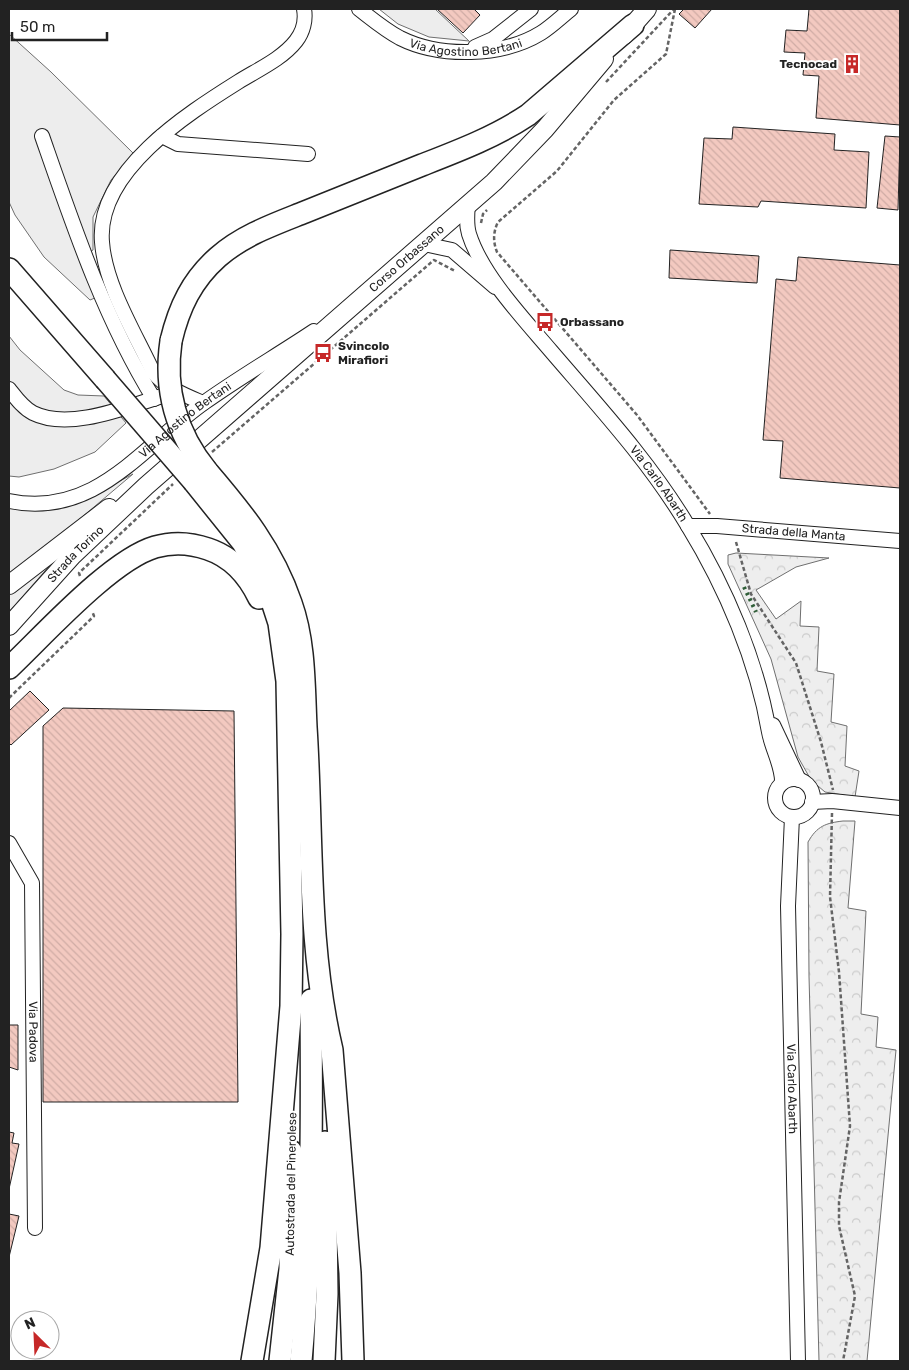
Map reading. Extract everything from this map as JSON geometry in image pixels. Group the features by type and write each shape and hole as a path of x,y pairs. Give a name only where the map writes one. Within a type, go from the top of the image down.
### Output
{"highway":[{"path":"252,1361 271,1248 291,1006 291,855 287,681 279,623 266,583 252,557 196,473 193,453 176,416 168,376 171,341 176,318 187,294 198,277 219,256 239,241 324,204 458,151 512,126 528,115 633,25"},
{"path":"9,269 105,379 196,473 249,520 266,546 280,573 298,626 307,744 314,933 326,1025 332,1050 350,1272 352,1361"},
{"path":"9,668 101,581 125,562 145,550 164,544 192,545 213,550 230,560 245,574 253,585 268,623 275,674 277,757 291,855"},
{"path":"301,1361 307,1300 310,1194 311,976 314,933"},
{"name":"Autostrada del Pinerolese","path":"280,1361 290,1269 291,1006"},
{"path":"324,1361 327,1294 323,1054 326,1025"}],"main road":[{"name":"Corso Orbassano","path":"146,486 355,305 468,204 545,129 647,9"},
{"path":"9,585 102,513 146,486"},
{"name":"Strada Torino","path":"9,626 72,556 146,486"}],"street":[{"path":"203,403 177,392 160,381 153,372 110,279 101,240 109,199 119,182 162,136 197,108 288,49 302,31 306,16 304,9"},
{"name":"Via Agostino Bertani","path":"358,9 401,38 434,49 465,51 504,48 540,33 571,9"},
{"path":"465,51 493,38 531,9"},
{"path":"42,136 95,281 137,372 154,399"},
{"path":"162,136 178,144 308,154"},
{"name":"Via Carlo Abarth","path":"468,204 466,222 469,236 501,292"},
{"name":"Via Carlo Abarth","path":"424,244 452,250 501,292 633,448 688,526 738,627 764,706 799,780 808,786 812,802"},
{"name":"Via Agostino Bertani","path":"9,501 24,504 48,504 70,499 93,490 120,473 203,403 355,305"},
{"path":"9,389 18,401 32,413 46,419 63,420 98,415 177,392"},
{"name":"Strada della Manta","path":"688,526 718,526 900,541"},
{"name":"Via Carlo Abarth","path":"764,706 771,745 783,777 775,800 781,812 792,817 788,906 798,1361"},
{"path":"782,783 787,780 799,780"},
{"path":"792,817 807,811 812,802 832,801 900,808"},
{"name":"Via Padova","path":"9,843 32,882 35,1228"}],"path":[{"path":"675,9 666,54 614,100 557,171 498,222 494,234 494,246 638,415 718,526 725,540 737,542 751,594 796,664 824,751 833,788 830,897 839,972 850,1126 839,1202 839,1226 855,1296 844,1361"},
{"path":"81,579 80,573 196,473 434,260 459,273"},
{"path":"9,698 94,616 91,609"}],"green space":[{"path":"133,474 9,577 9,505 58,508 76,504"},
{"path":"736,553 829,558 796,567 756,590 776,619 801,601 800,626 819,627 817,671 834,674 831,722 847,726 845,766 859,771 855,797 825,792 811,780 798,757 771,659 728,564 728,555"},
{"path":"52,563 9,612 9,594"},
{"path":"843,821 855,821 848,908 866,911 861,1014 878,1017 876,1047 896,1050 867,1361 819,1361 809,976 808,842 822,826"}],"shaded area":[{"path":"379,9 435,9 469,41 429,37 398,24"},
{"path":"9,34 51,72 134,154 111,180 93,217 93,250 85,255 102,295 90,300 44,257 15,215 9,202"},
{"path":"9,336 20,350 64,390 78,395 104,396 126,423 95,452 54,469 19,477 9,476"}],"building":[{"path":"437,9 474,9 480,15 463,33"},
{"path":"684,9 712,9 695,28 679,14"},
{"name":"Tecnocad","path":"809,9 900,9 900,125 816,118 819,76 803,75 805,53 784,52 786,30 807,31"},
{"path":"733,127 835,134 834,150 869,152 866,208 761,201 758,207 699,204 704,138 732,139"},
{"path":"885,136 900,137 898,210 877,208"},
{"path":"670,250 759,256 757,283 669,278"},
{"path":"798,257 900,265 900,488 780,478 783,441 763,440 776,279 796,281"},
{"path":"30,691 49,710 11,745 9,743 9,711"},
{"path":"63,708 234,711 238,1102 43,1102 43,726"},
{"path":"9,1025 18,1025 18,1070 9,1067"},
{"path":"9,1132 14,1133 12,1143 19,1144 9,1189"},
{"path":"9,1214 19,1216 9,1257"}],"hedge":[{"path":"744,587 756,612"}],"place":[{"name":"Tecnocad","path":"852,64"},
{"name":"Orbassano","path":"545,322"},
{"name":"Svincolo Mirafiori","path":"323,353"}]}
